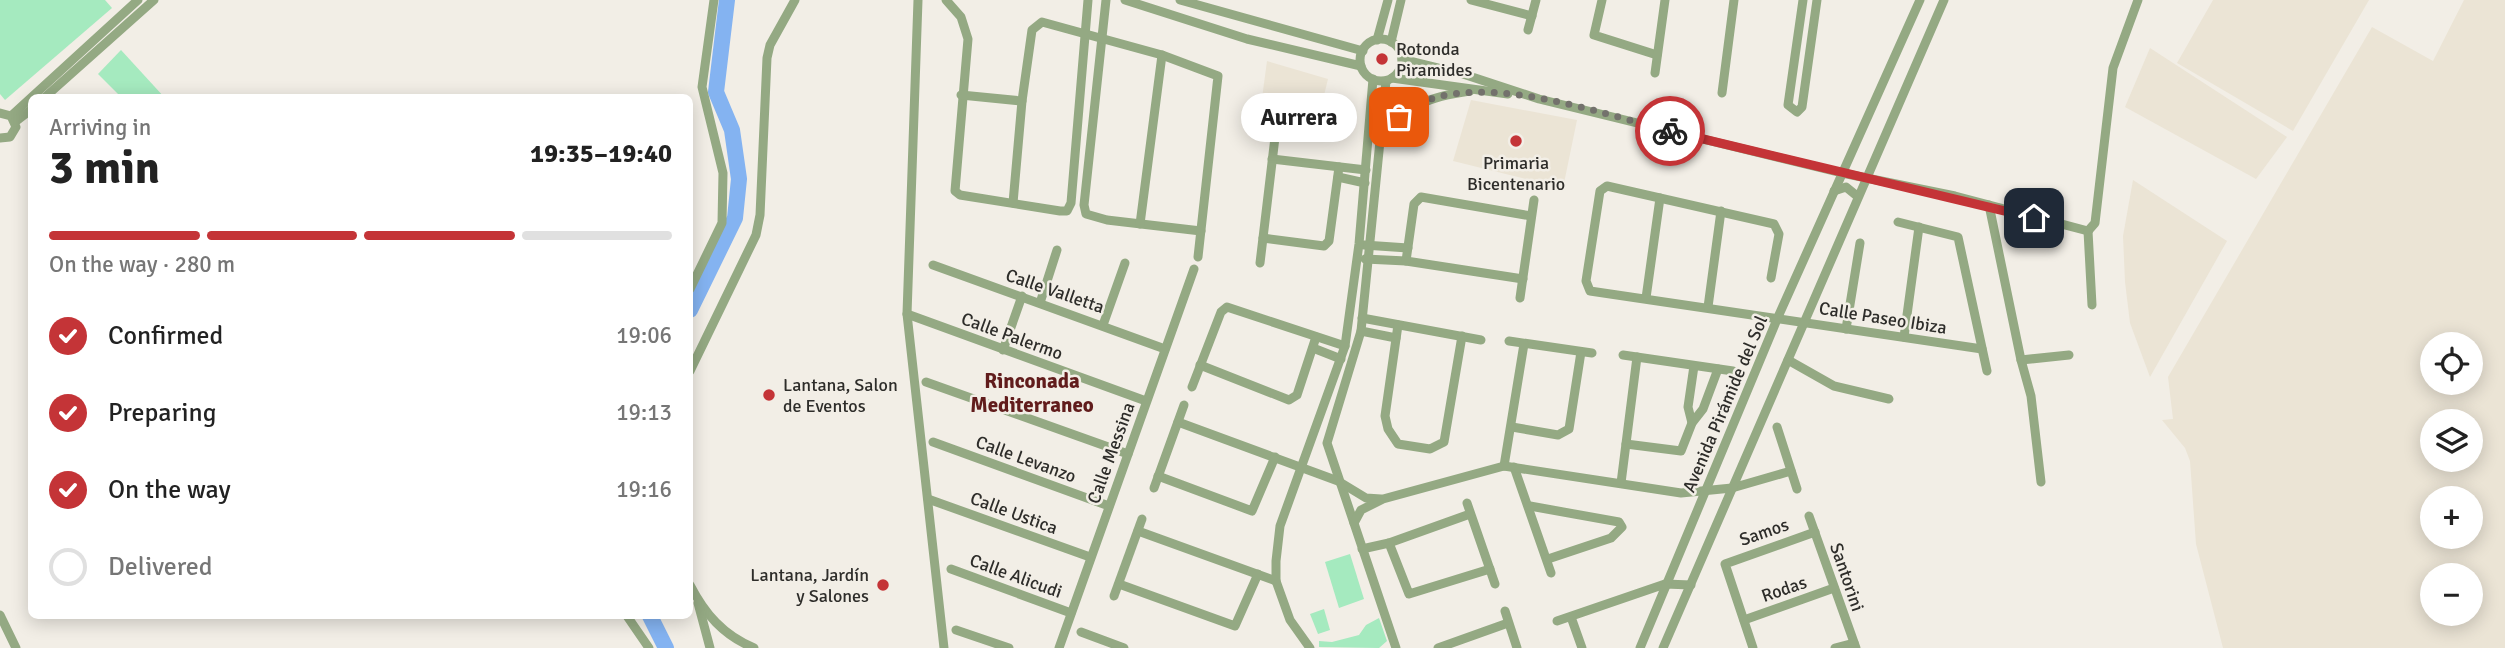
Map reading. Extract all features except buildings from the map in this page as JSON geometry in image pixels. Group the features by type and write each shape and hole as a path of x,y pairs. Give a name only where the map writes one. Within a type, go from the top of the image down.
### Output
{"street":[{"path":"39,94 138,0"},
{"path":"48,94 154,0"},
{"path":"693,283 722,223 723,173 702,87 715,0"},
{"path":"693,366 756,235 760,215 767,58 770,45 795,0"},
{"path":"918,0 907,314 944,648"},
{"path":"946,0 961,17 968,39 961,95 955,191 960,195 1060,211 1068,211 1071,203 1088,0"},
{"path":"1106,0 1100,36 1084,205 1086,214 1201,231"},
{"path":"1125,0 1247,39 1335,57 1361,66 1373,79 1482,89 1539,99"},
{"path":"1180,0 1363,51"},
{"path":"1361,66 1363,51 1377,40 1388,0"},
{"path":"1391,41 1401,0"},
{"path":"1471,0 1532,16"},
{"path":"1528,30 1536,0"},
{"path":"1602,0 1594,35 1657,55"},
{"path":"1655,73 1665,0"},
{"path":"1723,93 1734,0"},
{"path":"1803,0 1788,105 1797,112 1802,107 1817,0"},
{"name":"Avenida Pirámide del Sol","path":"1640,648 1778,317 1920,0"},
{"path":"1663,648 1944,0"},
{"path":"2092,305 2088,231 2095,223 2113,68 2138,0"},
{"path":"1013,203 1022,101 1032,30 1036,24 1042,22 1100,36 1218,76 1198,257"},
{"path":"1377,40 1391,41 1399,49 1402,59 1398,74 1389,80 1380,136 1360,331 1326,443 1396,648"},
{"path":"1140,224 1162,55"},
{"path":"1402,59 1539,99 1842,173 1989,205 2088,231"},
{"path":"1310,648 1290,620 1276,582 1280,526 1304,467 1345,346 1359,244 1373,79"},
{"path":"1380,136 1408,109 1422,101 1482,89"},
{"path":"961,95 1022,101"},
{"path":"13,119 28,105"},
{"path":"13,119 28,111"},
{"path":"0,113 13,119"},
{"path":"0,138 14,133 13,119"},
{"path":"1260,263 1276,129"},
{"path":"1272,159 1341,172 1365,183"},
{"path":"1341,172 1366,170"},
{"path":"1263,238 1324,246 1329,241 1341,172"},
{"name":"Calle Paseo Ibiza","path":"1660,198 1607,186 1600,191 1586,281 1590,290 1982,349"},
{"path":"1833,191 1846,187 1857,196"},
{"path":"1406,261 1414,204 1420,197 1531,216"},
{"path":"1646,298 1660,198 1721,211 1778,228 1771,278"},
{"path":"1520,298 1534,200"},
{"path":"1989,205 2031,396 2041,482"},
{"path":"1708,307 1721,211"},
{"path":"1898,222 1958,237 1987,371"},
{"path":"1903,337 1919,227"},
{"path":"1846,329 1860,243"},
{"path":"1359,244 1408,248"},
{"path":"1040,303 1057,250"},
{"path":"1357,259 1406,261 1523,279"},
{"path":"1103,324 1125,263"},
{"name":"Calle Valletta","path":"933,265 1103,324 1165,349"},
{"name":"Calle Messina","path":"1059,648 1194,269"},
{"path":"1003,350 1022,296"},
{"path":"1192,387 1221,312 1227,307 1345,346"},
{"name":"Calle Palermo","path":"907,314 1146,401"},
{"path":"1362,318 1481,340"},
{"path":"1398,325 1385,416 1388,429 1398,444 1430,449 1444,442 1462,336"},
{"path":"1360,331 1396,338"},
{"path":"1200,365 1289,400 1297,395 1318,337"},
{"path":"1509,341 1592,353"},
{"path":"1504,466 1524,344"},
{"path":"1314,348 1341,359"},
{"path":"1512,427 1558,435 1569,429 1581,352"},
{"path":"1623,355 1732,371"},
{"path":"2021,360 2069,355"},
{"path":"1621,483 1637,357"},
{"path":"1788,360 1835,386 1889,399"},
{"path":"1692,424 1688,407 1694,366"},
{"path":"1626,444 1681,451 1692,424 1703,409 1718,369"},
{"path":"926,382 1128,454"},
{"path":"1154,488 1184,405"},
{"path":"1178,422 1304,467 1338,481 1366,498 1383,499"},
{"path":"1777,427 1797,489"},
{"name":"Calle Levanzo","path":"933,442 1109,506"},
{"path":"1158,476 1252,511 1279,458"},
{"path":"1354,523 1361,510 1383,499 1504,466 1681,493 1704,493 1732,488 1791,471"},
{"path":"1514,467 1530,506 1551,573"},
{"name":"Calle Ustica","path":"928,499 1090,557"},
{"path":"1467,503 1495,584"},
{"path":"1530,506 1613,519 1622,527 1611,538 1548,559"},
{"path":"1362,549 1389,543 1470,514"},
{"name":"Santorini","path":"1809,516 1855,645"},
{"path":"1114,596 1142,519"},
{"path":"1138,531 1276,582"},
{"name":"Samos","path":"1744,620 1725,564 1815,532"},
{"path":"1389,543 1409,594 1490,569"},
{"name":"Calle Alicudi","path":"951,569 1071,613"},
{"path":"1119,584 1235,626 1259,574"},
{"path":"1558,621 1665,584 1691,585"},
{"name":"Rodas","path":"1744,620 1834,588"},
{"path":"693,591 723,632 754,648"},
{"path":"698,601 709,648"},
{"path":"1505,611 1517,648"},
{"path":"0,615 16,648"},
{"path":"1571,617 1582,648"},
{"path":"629,619 649,648"},
{"path":"1744,620 1753,648"},
{"path":"1438,648 1508,623"},
{"path":"956,630 1009,648"},
{"path":"1082,632 1124,648"},
{"path":"1835,648 1855,645"}],"shaded area":[{"path":"2213,0 2369,0 2293,131 2177,63"},
{"path":"2464,0 2505,0 2505,648 2223,648 2196,544 2190,461 2185,448 2162,420 2173,419 2168,377 2372,27 2433,61"},
{"path":"2150,48 2287,137 2256,179 2125,107"},
{"path":"1267,61 1328,79 1316,128 1260,113"},
{"name":"Primaria Bicentenario","path":"1471,100 1577,120 1563,188 1453,161"},
{"path":"2133,180 2227,241 2150,377 2130,323 2125,282 2123,236"}],"green space":[{"path":"0,0 105,0 112,8 5,100 0,94"},
{"path":"121,50 161,94 118,94 98,74"},
{"path":"1350,554 1364,599 1339,608 1325,562"},
{"path":"1324,609 1330,630 1318,634 1310,614"},
{"path":"1379,618 1387,641 1379,648 1319,647 1319,641 1332,642 1359,635 1366,625"}],"waterway":[{"path":"693,304 735,218 739,179 732,130 716,92 727,0"},
{"path":"652,619 666,648"}],"way so far":[{"path":"1399,117 1422,101 1482,89 1539,99 1670,131"}],"place":[{"name":"Rotonda Piramides","path":"1382,59"},
{"name":"Aurrera","path":"1399,117"},
{"name":"Primaria Bicentenario","path":"1516,141"},
{"name":"Lantana, Salon de Eventos","path":"769,395"},
{"name":"Lantana, Jardín y Salones","path":"883,585"}],"district":[{"name":"Rinconada Mediterraneo","path":"1032,393"}],"route":[{"path":"1670,131 1842,173 1955,196 2034,218"}]}
